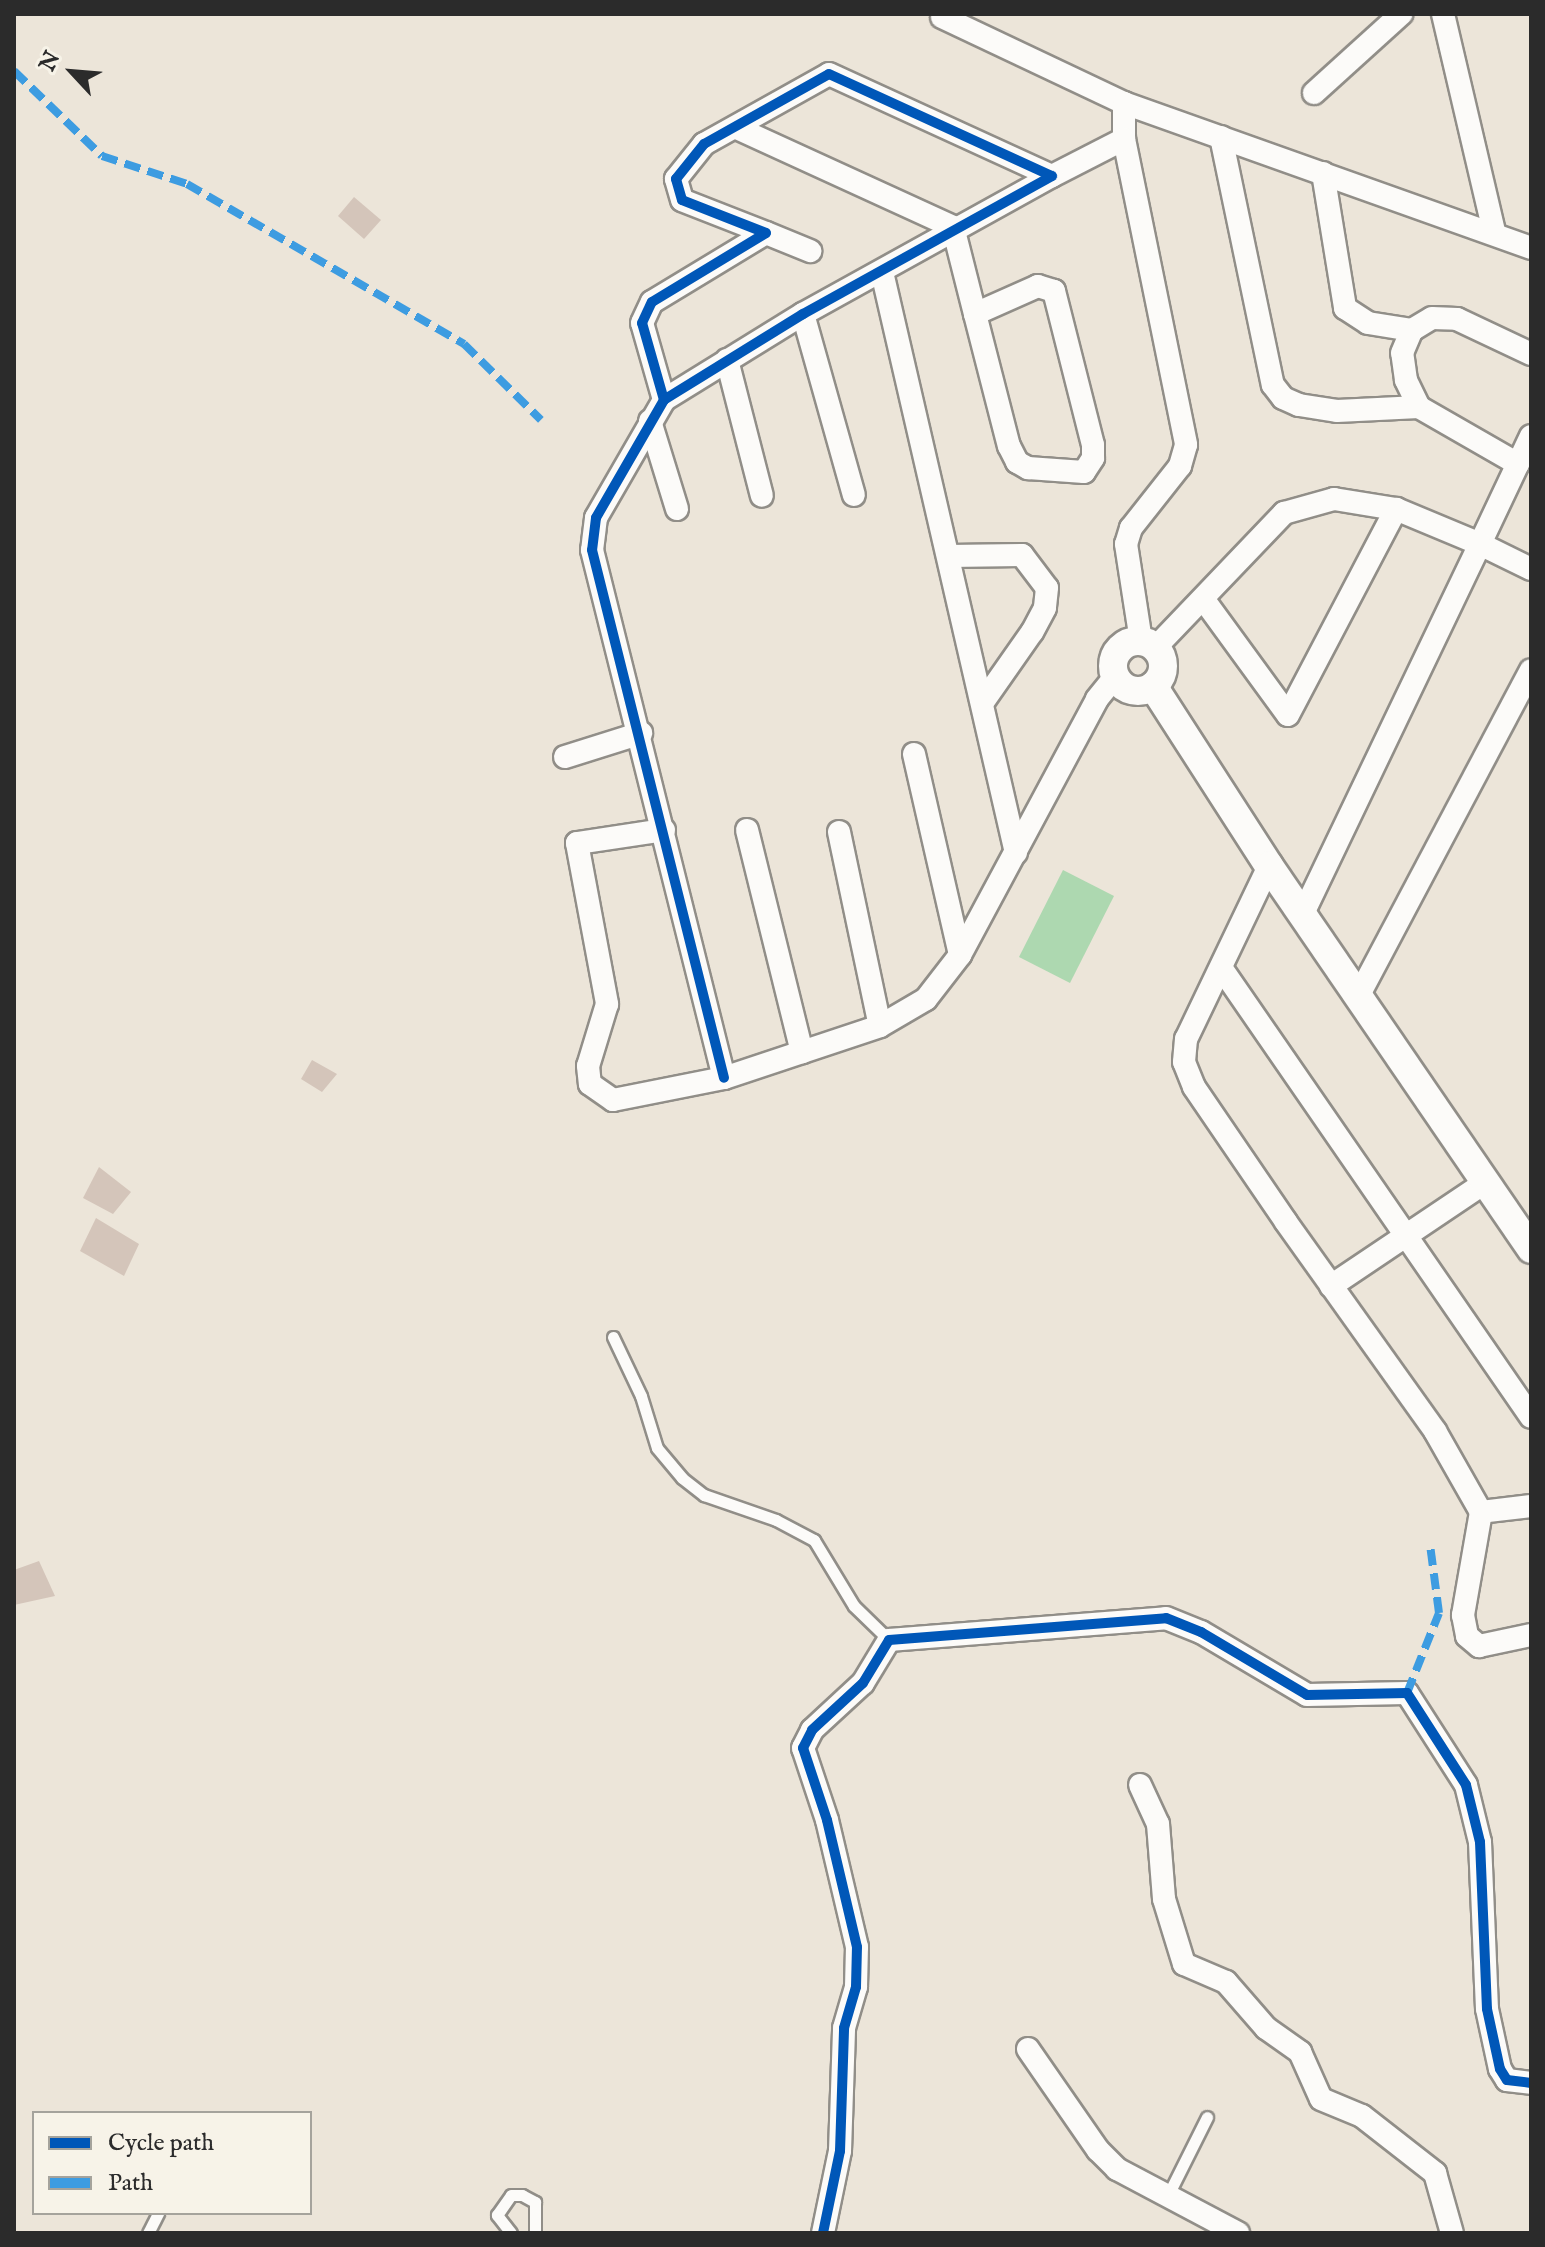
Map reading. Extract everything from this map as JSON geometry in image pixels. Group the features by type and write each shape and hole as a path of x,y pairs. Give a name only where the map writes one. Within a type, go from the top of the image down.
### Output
{"street":[{"path":"1314,93 1401,14"},
{"path":"1443,14 1494,232"},
{"path":"942,17 1124,103 1494,232 1531,248"},
{"path":"810,251 682,200 676,179 704,144 739,129 829,74 1052,176"},
{"path":"1124,103 1124,139 1186,445 1180,466 1131,528 1126,544 1148,644 1162,671 1153,686"},
{"path":"739,129 953,227"},
{"path":"1221,137 1278,391 1299,405 1337,411 1419,407 1518,464"},
{"path":"724,1078 591,535 664,400 953,227 1124,139"},
{"path":"1323,173 1345,308 1368,323 1412,330"},
{"path":"953,227 975,314 1017,462 1028,468 1084,472 1093,458 1093,445 1054,291 1038,286 975,314"},
{"path":"664,400 642,323 652,302 766,233"},
{"path":"882,272 1016,853"},
{"path":"803,314 854,495"},
{"path":"1419,407 1406,380 1402,353 1412,330 1432,318 1457,319 1531,354"},
{"path":"727,360 762,496"},
{"path":"650,421 677,509"},
{"path":"1304,912 1531,436"},
{"path":"664,830 577,843 607,1004 588,1066 590,1084 613,1100 724,1078 880,1026 926,999 960,955 1097,699 1115,677 1119,649 1148,644 1204,600 1284,513 1334,499 1396,509 1531,569"},
{"path":"1204,600 1288,715 1396,509"},
{"path":"949,556 1022,555 1047,588 1045,608 1032,632 983,702"},
{"path":"1360,993 1531,670"},
{"path":"1115,677 1129,689 1153,686"},
{"path":"1153,686 1269,866 1360,993 1484,1183 1531,1249"},
{"path":"565,757 641,733"},
{"path":"914,754 960,955"},
{"path":"747,830 802,1052"},
{"path":"839,832 880,1026"},
{"path":"1269,866 1186,1039 1184,1062 1194,1087 1435,1431 1481,1512 1463,1615 1467,1636 1479,1646 1531,1635"},
{"path":"1222,969 1531,1417"},
{"path":"1331,1286 1409,1238 1484,1183"},
{"path":"1481,1512 1531,1506"},
{"path":"823,2233 840,2151 844,2028 856,1987 857,1947 827,1820 803,1748 812,1730 863,1683 889,1640 1166,1618 1201,1632 1307,1695 1407,1693 1466,1785 1480,1842 1487,2009 1497,2054 1507,2080 1531,2083"},
{"path":"1140,1785 1158,1824 1164,1899 1184,1964 1226,1982 1266,2028 1300,2052 1321,2099 1362,2116 1435,2173 1452,2233"},
{"path":"1028,2049 1098,2150 1117,2169 1238,2233"}],"lane":[{"path":"613,1337 641,1396 657,1448 682,1478 704,1495 776,1520 814,1540 854,1606 889,1640"},
{"path":"1168,2195 1207,2117"},
{"path":"511,2233 497,2215 511,2195 522,2195 535,2202 535,2233"},
{"path":"148,2233 157,2215"}],"green space":[{"path":"1063,870 1114,896 1070,983 1019,957"}],"building":[{"path":"354,197 381,220 364,239 338,216"},
{"path":"312,1060 337,1074 322,1092 301,1079"},
{"path":"99,1167 131,1192 113,1214 83,1198"},
{"path":"96,1218 139,1244 124,1276 80,1251"},
{"path":"39,1561 55,1596 14,1605 14,1570"}],"marked path":[{"path":"14,71 102,156 187,184 464,344 541,420"},
{"path":"1407,1693 1439,1613 1430,1545"}],"cycle path":[{"path":"664,400 642,323 652,302 766,233 682,200 676,179 704,144 829,74 1052,176 803,314 664,400 596,518 592,550 724,1078"},
{"path":"823,2233 840,2151 844,2028 856,1987 857,1947 827,1820 803,1748 812,1730 863,1683 889,1640 1166,1618 1201,1632 1307,1695 1407,1693 1466,1785 1480,1842 1487,2009 1500,2069 1507,2080 1531,2083"}]}
